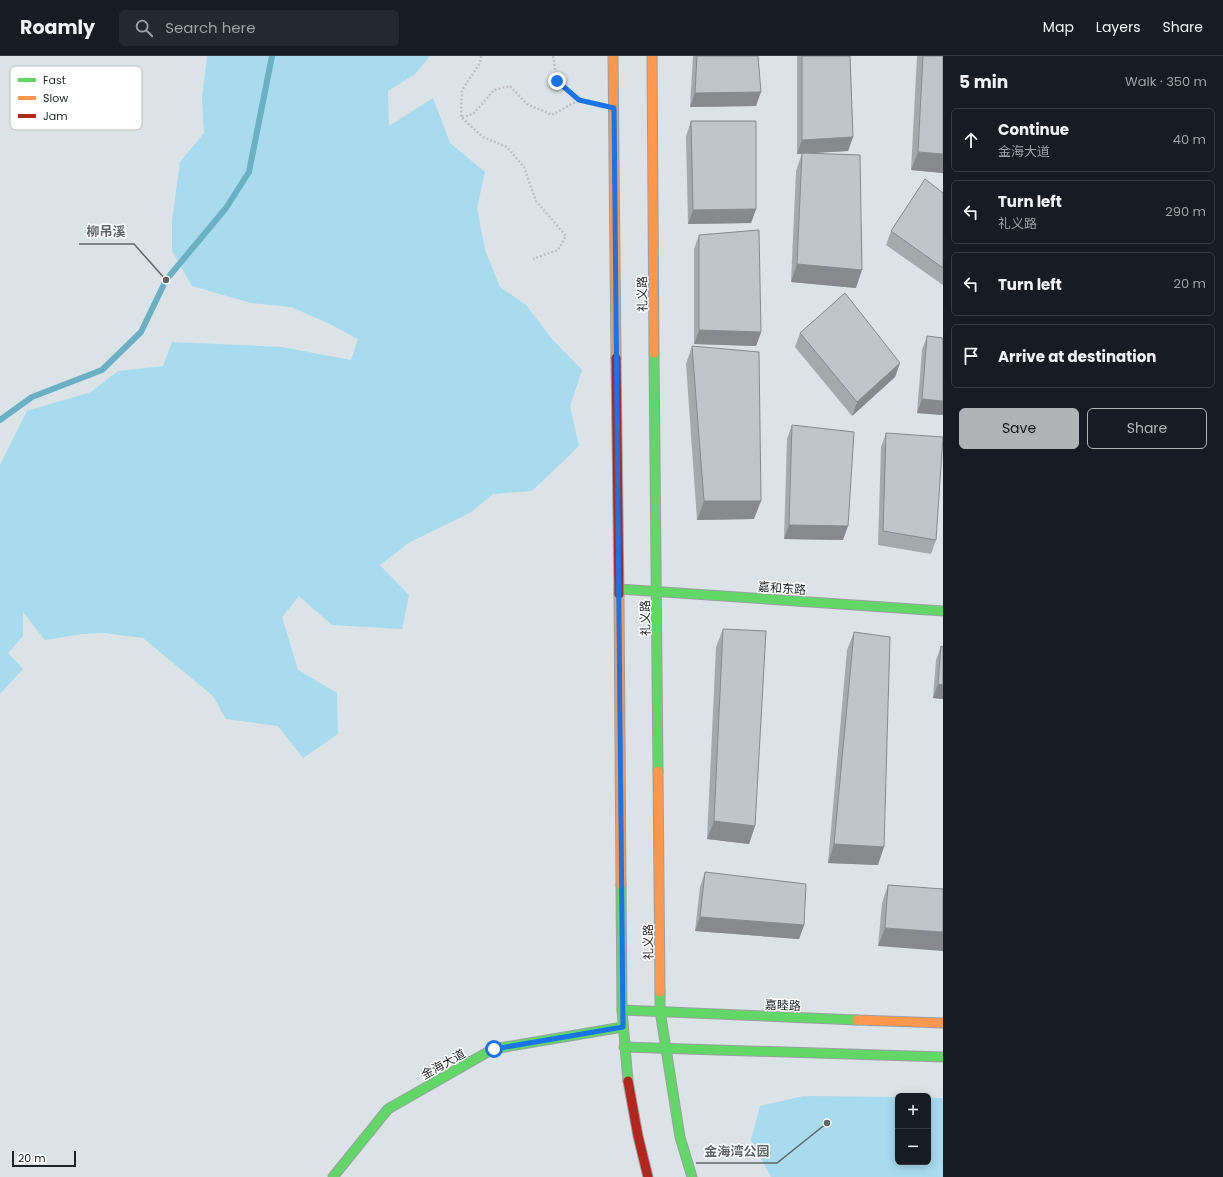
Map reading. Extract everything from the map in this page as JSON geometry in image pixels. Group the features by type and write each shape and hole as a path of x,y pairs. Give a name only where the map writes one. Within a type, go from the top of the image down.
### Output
{"main road":[{"name":"礼义路","path":"613,56 620,589 622,1010 624,1047 638,1143 648,1177"},
{"name":"礼义路","path":"652,56 660,1011 680,1137 692,1177"},
{"name":"嘉和东路","path":"620,589 943,611"},
{"name":"嘉睦路","path":"622,1010 943,1023"},
{"name":"金海大道","path":"333,1177 388,1109 494,1049 623,1027"},
{"path":"624,1047 943,1057"}],"path":[{"path":"481,56 480,63 462,90 461,117 483,137 507,147 524,167 536,202 566,236 558,250 533,259"},
{"path":"553,56 557,81 579,100 614,108"},
{"path":"461,117 473,114 494,90 510,86 526,104 552,115 579,100"}],"shaded area":[{"path":"207,56 430,56 415,74 388,91 389,126 433,98 450,143 485,172 477,208 485,250 500,287 526,305 552,339 582,370 570,406 579,446 532,491 493,494 470,513 410,542 380,565 409,595 402,629 332,625 299,596 282,617 298,670 337,693 338,734 303,758 278,726 226,719 213,696 143,638 104,633 81,634 45,640 23,612 23,636 8,653 23,669 0,694 0,465 27,411 91,392 118,371 163,366 172,342 282,347 351,360 358,339 330,324 291,307 251,303 192,286 172,251 172,221 180,162 204,133 202,98"},
{"path":"804,1096 895,1097 895,1165 931,1165 931,1098 943,1098 943,1177 771,1177 751,1140 760,1106"}],"building":[{"path":"697,56 758,56 761,92 695,93"},
{"path":"802,56 850,56 853,137 802,140"},
{"path":"923,56 943,56 943,154 918,152"},
{"path":"691,121 756,121 756,209 693,210"},
{"path":"802,153 860,155 862,270 797,264"},
{"path":"925,179 943,193 943,268 891,231"},
{"path":"759,230 761,332 699,330 699,235"},
{"path":"845,293 900,363 857,402 800,333"},
{"path":"927,336 943,338 943,401 922,399"},
{"path":"692,346 759,352 761,501 704,501"},
{"path":"792,425 854,432 848,526 789,525"},
{"path":"886,433 943,437 936,540 883,531"},
{"path":"723,629 766,631 755,826 714,821"},
{"path":"854,632 890,637 884,847 834,844"},
{"path":"941,646 943,647 943,685 938,684"},
{"path":"705,872 806,884 804,925 700,917"},
{"path":"888,885 943,889 943,932 885,928"}],"waterway":[{"path":"0,420 32,397 102,370 141,332 166,280 226,208 249,172 272,56"}],"traffic: fast":[{"path":"654,353 658,771"},
{"path":"619,589 943,611"},
{"path":"621,885 622,1010 628,1081"},
{"path":"660,992 660,1011 680,1137 692,1177"},
{"path":"622,1010 857,1020"},
{"path":"333,1177 388,1109 493,1049 623,1027"},
{"path":"624,1047 943,1057"}],"traffic: slow":[{"path":"613,56 616,358"},
{"path":"652,56 654,353"},
{"path":"619,594 621,885"},
{"path":"658,771 660,992"},
{"path":"857,1020 943,1023"}],"traffic: jam":[{"path":"616,358 619,594"},
{"path":"628,1081 638,1136 648,1177"}],"place":[{"name":"柳吊溪","path":"166,280"},
{"name":"金海湾公园","path":"827,1123"}],"route":[{"path":"494,1049 623,1027 620,589 614,108 579,100 557,81"}]}
